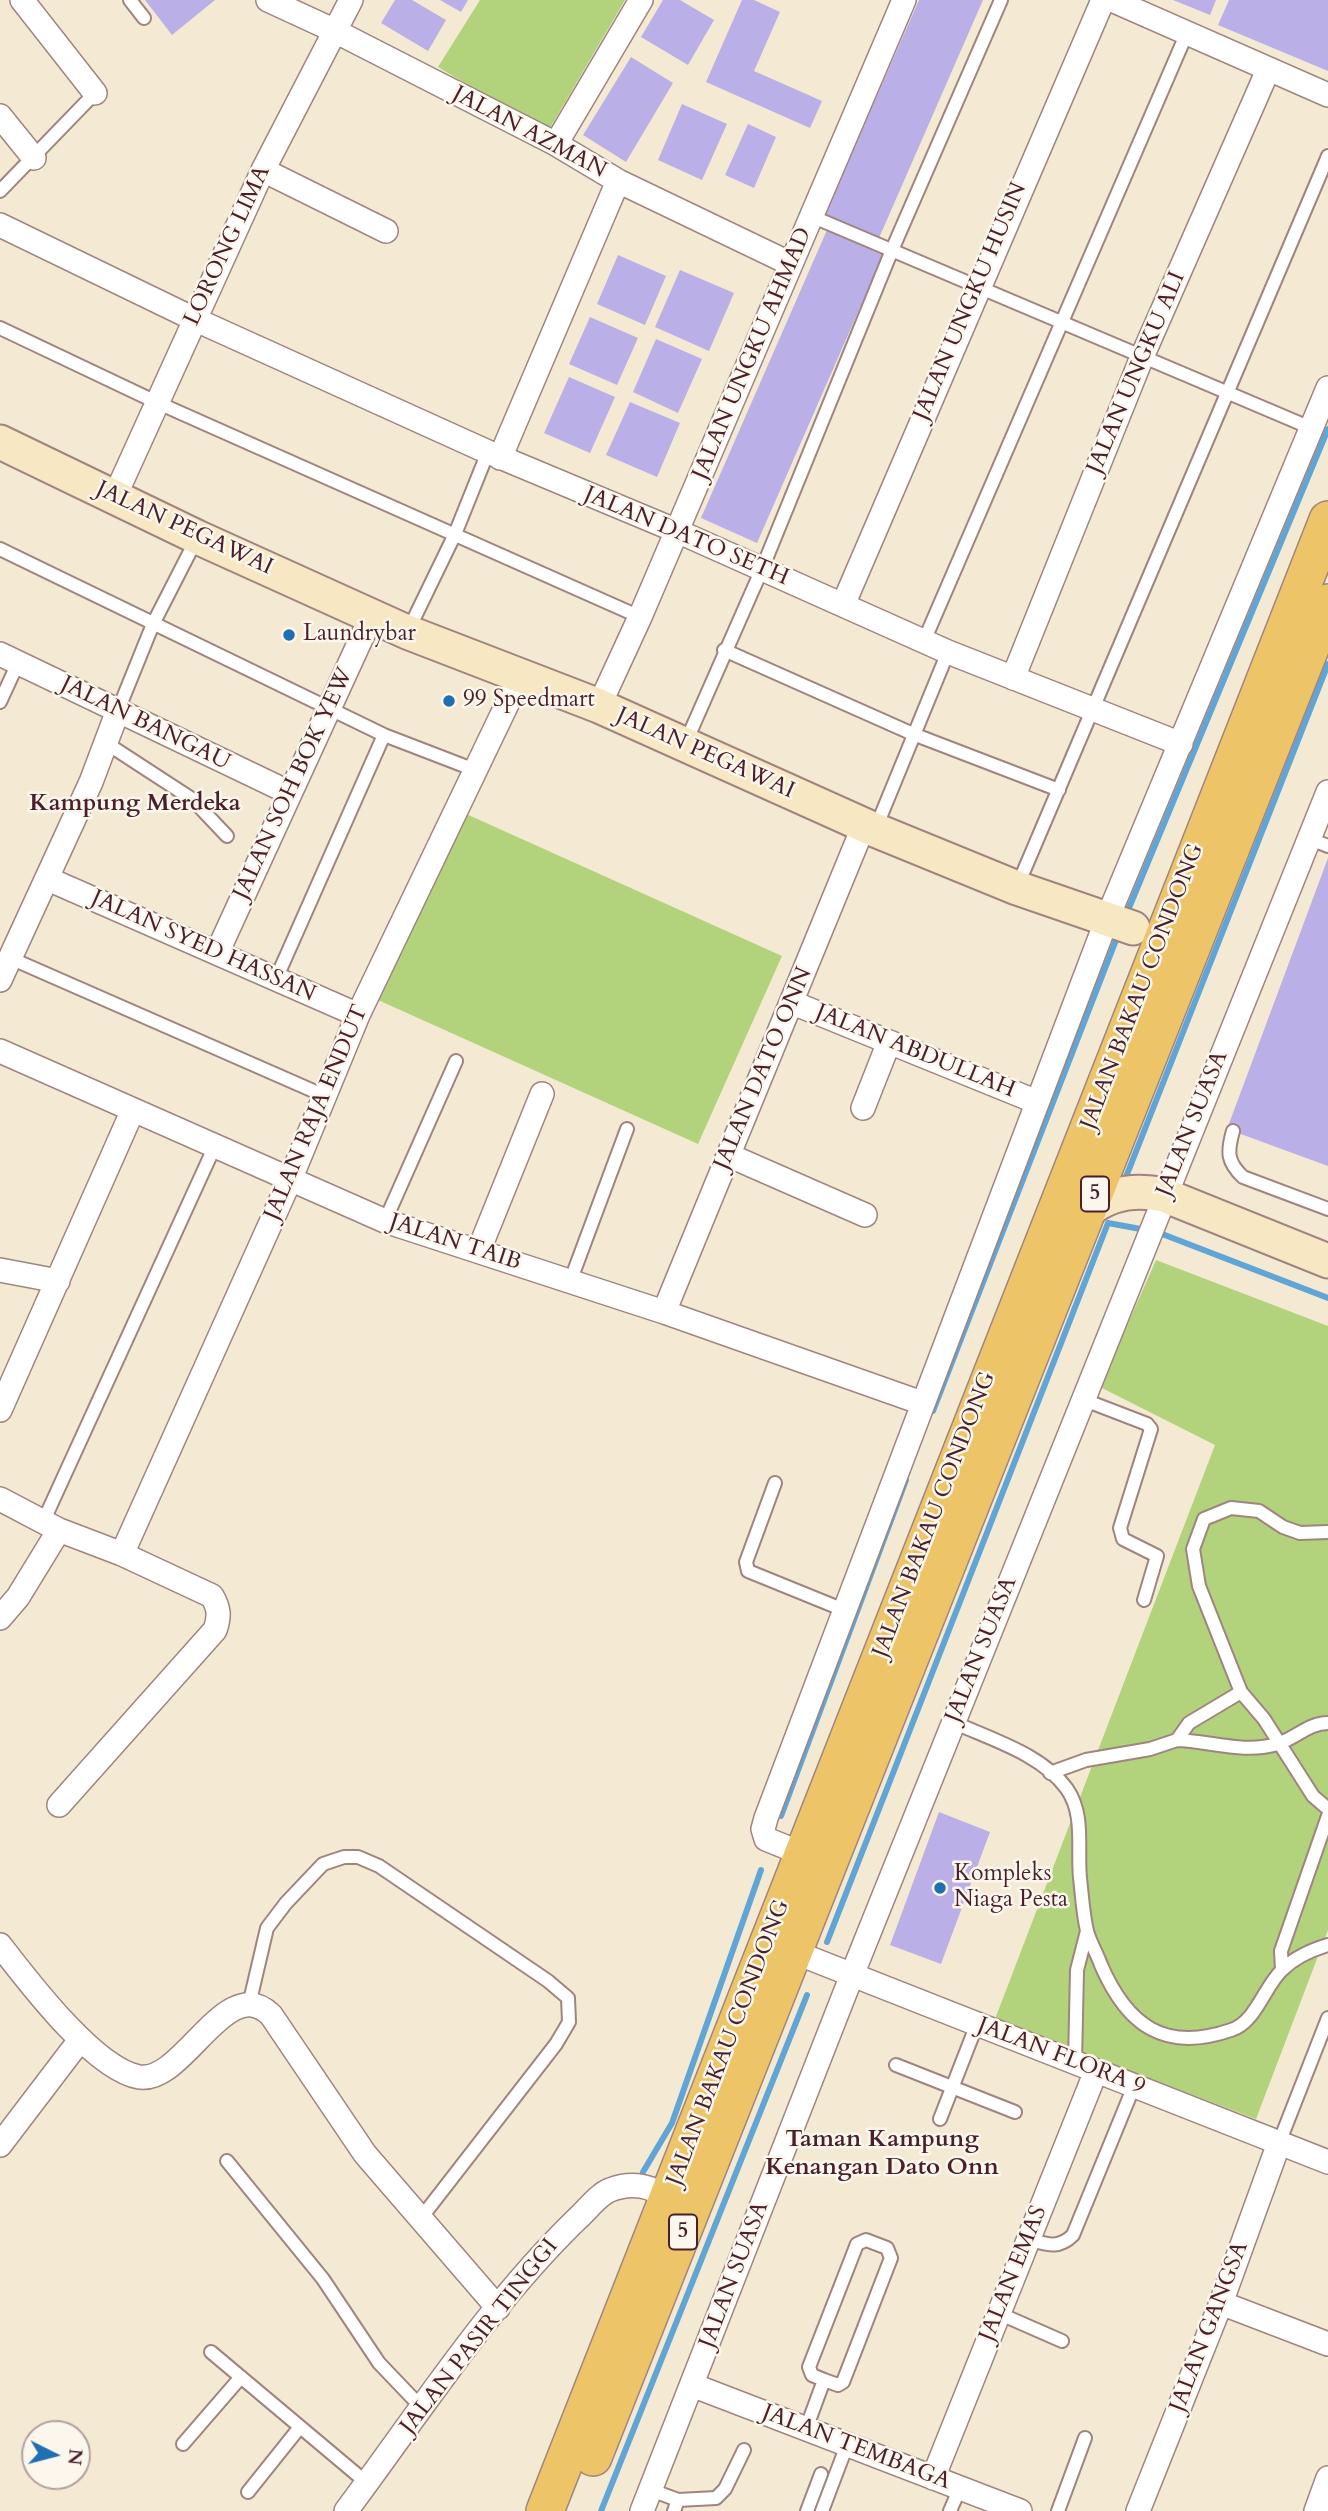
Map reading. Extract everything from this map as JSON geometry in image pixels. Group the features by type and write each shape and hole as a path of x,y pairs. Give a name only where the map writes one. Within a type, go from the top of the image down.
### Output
{"main road":[{"name":"JALAN BAKAU CONDONG","path":"572,2511 782,1948 803,1854 1328,520"},
{"name":"JALAN BAKAU CONDONG","path":"544,2511 664,2197 782,1948 1097,1203 1328,603"}],"street":[{"path":"22,0 95,93"},
{"name":"JALAN AZMAN","path":"268,0 333,30 556,144 618,181 791,264"},
{"name":"LORONG LIMA","path":"115,496 263,170 333,30 351,0"},
{"path":"556,144 641,0"},
{"name":"JALAN UNGKU AHMAD","path":"599,706 640,617 904,0"},
{"name":"JALAN UNGKU HUSIN","path":"842,605 1102,0"},
{"path":"1112,0 1186,35 1328,95"},
{"name":"JALAN UNGKU ALI","path":"1013,678 1142,357 1268,70"},
{"path":"0,116 34,158"},
{"path":"263,170 386,231"},
{"path":"494,455 618,181"},
{"name":"JALAN DATO SETH","path":"2,230 494,455 677,531 947,652 1181,744"},
{"path":"803,1854 766,1839 763,1829 1037,1102 1120,923 1181,744 1328,388"},
{"name":"JALAN PEGAWAI","path":"0,442 197,537 407,632 599,706 869,827 1017,888 1120,923"},
{"name":"JALAN SOH BOK YEW","path":"217,953 372,615"},
{"name":"JALAN BANGAU","path":"9,659 117,713 290,793"},
{"name":"JALAN RAJA ENDUT","path":"122,1554 290,1180 358,1015 520,677"},
{"path":"0,980 48,879 117,713"},
{"name":"JALAN SUASA","path":"647,2500 852,1975 1139,1258 1155,1201 1319,842 1328,793"},
{"name":"JALAN DATO ONN","path":"664,1312 728,1155 869,827"},
{"name":"JALAN SYED HASSAN","path":"48,879 358,1015"},
{"path":"1120,923 1180,892"},
{"path":"1120,923 1138,978 1136,1006"},
{"name":"JALAN ABDULLAH","path":"793,1003 1037,1102"},
{"path":"863,1108 889,1042"},
{"name":"JALAN TAIB","path":"0,1051 132,1112 385,1221 664,1312 922,1403"},
{"path":"479,1250 542,1094"},
{"path":"0,1410 132,1112"},
{"path":"728,1155 866,1215"},
{"path":"1097,1203 1155,1201 1328,1261"},
{"path":"0,1270 58,1280"},
{"path":"0,1499 51,1525 122,1554 212,1596 219,1618 215,1630 59,1805"},
{"path":"0,1618 18,1597 51,1525"},
{"path":"0,1945 80,2040 121,2072 142,2078 165,2069 240,2007 262,2006 271,2015 365,2154 498,2308"},
{"name":"JALAN FLORA 9","path":"782,1948 1328,2162"},
{"path":"0,2145 80,2040"},
{"name":"JALAN EMAS","path":"933,2478 1027,2239 1086,2067"},
{"name":"JALAN GANGSA","path":"1139,2511 1221,2303 1279,2143"},
{"name":"JALAN PASIR TINGGI","path":"346,2511 498,2308 564,2232 608,2190 644,2186 664,2197"},
{"path":"1221,2303 1328,2344"},
{"name":"JALAN TEMBAGA","path":"692,2385 1020,2511"},
{"path":"1316,2511 1328,2478"}],"lane":[{"path":"131,0 144,18"},
{"path":"685,744 724,650 762,569 892,250 1001,0"},
{"path":"924,641 1186,35"},
{"path":"0,191 95,93"},
{"path":"1017,888 1328,156"},
{"path":"811,216 1311,428"},
{"path":"0,328 156,402 640,617"},
{"path":"407,632 494,455"},
{"path":"117,713 153,624 197,537"},
{"path":"0,549 384,735 475,770"},
{"path":"724,650 913,734 1059,790"},
{"path":"869,827 913,734 947,652"},
{"path":"0,702 9,659"},
{"path":"276,979 384,735"},
{"path":"106,743 192,799 227,836"},
{"path":"10,958 325,1096"},
{"path":"385,1221 456,1062"},
{"path":"570,1282 627,1129"},
{"path":"1233,1131 1227,1156 1232,1167 1243,1178 1328,1209"},
{"path":"51,1525 214,1148"},
{"path":"1082,1399 1147,1424 1151,1429 1151,1438 1120,1528 1123,1539 1157,1556 1144,1600"},
{"path":"775,1483 746,1562 748,1571 844,1610"},
{"path":"1328,1532 1300,1533 1283,1527 1259,1511 1231,1508 1204,1519 1193,1549 1199,1586 1241,1692 1264,1719 1312,1796 1328,1809"},
{"path":"1177,1740 1189,1723 1241,1692"},
{"path":"953,1722 1024,1755 1050,1773 1067,1790 1079,1816 1080,1874 1087,1931 1114,1995 1129,2014 1149,2029 1171,2037 1202,2037 1234,2030 1253,2012 1282,1970 1306,1952 1328,1945"},
{"path":"1050,1773 1086,1759 1150,1749 1177,1740 1249,1748 1278,1744 1319,1723 1328,1723"},
{"path":"1282,1970 1281,1951 1328,1816"},
{"path":"240,2007 267,1928 323,1864 344,1857 358,1857 379,1866 568,1998 569,2022 556,2044 421,2218"},
{"path":"1086,2067 1077,1970 1087,1931"},
{"path":"1279,2143 1328,2018"},
{"path":"940,2119 977,2024"},
{"path":"896,2065 1015,2112"},
{"path":"1027,2239 1052,2245 1064,2244 1073,2235 1134,2086"},
{"path":"226,2161 323,2279 379,2363 422,2408"},
{"path":"866,2240 887,2248 891,2258 843,2382 838,2385 824,2380 812,2375 809,2367 857,2244 866,2240"},
{"path":"998,2313 1062,2340"},
{"path":"211,2352 366,2483"},
{"path":"183,2444 241,2376"},
{"path":"806,2429 824,2380"},
{"path":"248,2492 300,2427"},
{"path":"1058,2511 1085,2438"},
{"path":"822,2511 847,2445"},
{"path":"647,2500 676,2505 716,2498 725,2489 744,2450"},
{"path":"807,2511 821,2474"},
{"path":"950,2511 960,2488"}],"green space":[{"path":"480,0 625,0 547,133 438,67"},
{"path":"464,813 782,956 698,1144 378,1000"},
{"path":"1156,1260 1328,1326 1328,1930 1256,2119 995,2019 1215,1445 1100,1387"}],"building":[{"path":"145,0 215,0 172,35"},
{"path":"395,0 412,0 446,20 428,51 381,23"},
{"path":"440,0 468,0 461,12"},
{"path":"663,0 680,0 714,20 688,65 641,37"},
{"path":"742,0 754,0 780,12 754,71 822,101 810,128 706,82"},
{"path":"919,0 983,0 879,238 825,214"},
{"path":"1173,0 1216,0 1210,15"},
{"path":"1229,0 1328,0 1328,71 1218,25"},
{"path":"631,57 673,83 626,162 583,135"},
{"path":"682,104 727,124 702,180 658,160"},
{"path":"748,124 776,137 754,188 725,175"},
{"path":"827,230 883,255 757,543 701,518"},
{"path":"618,255 666,276 645,325 597,304"},
{"path":"680,270 734,293 709,351 655,327"},
{"path":"590,317 638,338 617,385 569,364"},
{"path":"656,339 702,359 678,413 633,392"},
{"path":"569,377 615,397 590,453 544,433"},
{"path":"630,402 680,423 657,477 606,455"},
{"path":"1328,858 1328,1166 1227,1129"},
{"name":"Kompleks Niaga Pesta","path":"939,1812 990,1832 941,1964 890,1945"}],"waterway":[{"path":"1126,915 1328,429"},
{"path":"1124,1182 1328,664"},
{"path":"933,1411 1118,935"},
{"path":"827,1942 1108,1223 1146,1230"},
{"path":"1157,1232 1328,1298"},
{"path":"781,1816 906,1480"},
{"path":"643,2172 672,2123 761,1870"},
{"path":"601,2511 807,1995"}],"place":[{"name":"Laundrybar","path":"289,635"},
{"name":"99 Speedmart","path":"449,701"},
{"name":"Kompleks Niaga Pesta","path":"940,1888"}],"district":[{"name":"Kampung Merdeka","path":"135,804"},
{"name":"Taman Kampung Kenangan Dato Onn","path":"882,2154"}]}
